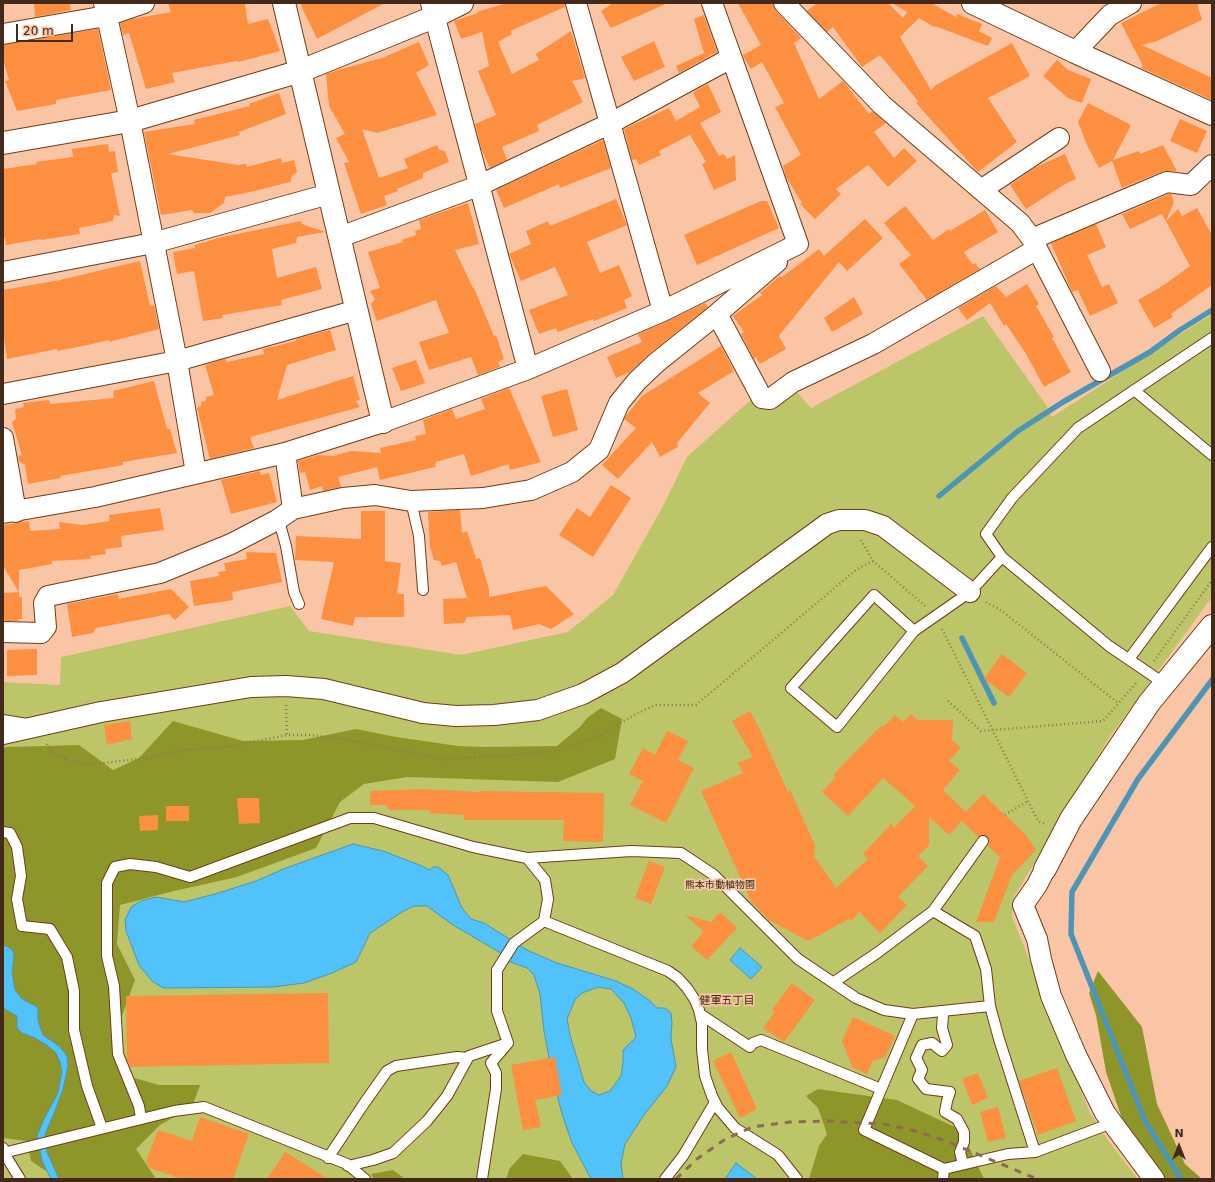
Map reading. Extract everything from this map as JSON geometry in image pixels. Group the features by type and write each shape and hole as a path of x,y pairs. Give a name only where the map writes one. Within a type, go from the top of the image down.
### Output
{"street":[{"path":"3,34 105,10 144,3"},
{"path":"284,3 383,422"},
{"path":"3,143 130,121 301,71 432,10 462,3"},
{"path":"576,3 663,310"},
{"path":"712,3 798,244"},
{"path":"784,3 882,105 1020,223 1034,244 1100,371"},
{"path":"973,3 1075,52 1212,114"},
{"path":"1075,52 1110,15 1131,3"},
{"path":"105,10 130,121 177,361 196,473"},
{"path":"432,10 528,369"},
{"path":"340,237 478,186 611,123 731,58"},
{"path":"981,190 1059,138"},
{"path":"717,314 762,398 770,399 793,382 873,344 1034,244 1167,182 1192,185 1212,165"},
{"path":"3,272 153,243 330,194"},
{"path":"3,438 9,512 94,497 285,453 383,422 528,369 663,310 798,244"},
{"path":"3,632 41,633 46,627 44,603 48,596 160,573 231,544 285,514 343,498 375,495 411,501 483,498 531,490 572,472 599,450 620,403 637,381 656,363 717,314 798,244"},
{"path":"3,394 177,361 357,310"},
{"path":"285,453 285,514"},
{"path":"3,734 101,712 251,687 286,686 324,689 422,713 456,716 494,715 538,710 583,694 622,673 827,524 839,520 864,520 883,526 970,592"},
{"path":"1154,1179 1105,1114 1079,1061 1051,996 1037,940 1023,904 1037,885 1071,819 1150,704 1212,626"}],"lane":[{"path":"1165,684 1109,646 1002,557 986,534 1012,498 1078,428 1212,338"},
{"path":"1134,390 1212,455"},
{"path":"411,501 419,536 423,590"},
{"path":"285,514 281,528 286,546 294,592 299,604"},
{"path":"1129,660 1212,547"},
{"path":"914,630 874,595 791,688 837,727 914,630 970,592 1002,557"},
{"path":"3,720 38,726"},
{"path":"141,1118 139,1106 118,1054 114,986 107,956 107,882 115,867 130,864 156,867 190,877 350,818 374,818 473,847 527,858 631,851 681,853 714,875 798,959 856,998 884,1010 913,1014 990,1006"},
{"path":"3,832 10,833 17,847 21,876 17,899 22,926 50,929 67,957 74,991 74,1030 87,1086 102,1128"},
{"path":"834,982 877,953 933,910 983,841"},
{"path":"508,1043 497,1011 497,970 514,943 544,921 548,899 545,880 527,858"},
{"path":"933,910 975,936 986,969 990,1006 999,1039 1035,1152"},
{"path":"544,921 668,971 678,978 695,1000 700,1014 702,1023 702,1049 705,1076 718,1108 731,1124 778,1155 797,1179"},
{"path":"940,1011 943,1015 942,1028 947,1045 942,1051 932,1043 922,1045 916,1058 922,1070 918,1079 926,1089 950,1092 945,1112 957,1119 964,1132 964,1142 960,1152 963,1164"},
{"path":"700,1014 750,1047 753,1043 761,1040 881,1089"},
{"path":"913,1014 864,1130 944,1168 1008,1154 1035,1152 1112,1123"},
{"path":"348,1166 393,1153 427,1121 447,1096 469,1056 508,1043"},
{"path":"482,1179 496,1089 496,1073 491,1063 508,1043"},
{"path":"328,1158 387,1071 396,1066 457,1057 468,1058"},
{"path":"665,1179 683,1156 715,1102"},
{"path":"20,1179 3,1151 31,1146 141,1118 204,1106 348,1166 365,1179"},
{"path":"943,1179 944,1168"}],"path":[{"path":"850,519 873,561 936,616 1038,821 1064,833"},
{"path":"948,701 982,731 1103,721 1147,672 1212,580"},
{"path":"970,592 1002,611 1118,703"},
{"path":"286,686 288,735"},
{"path":"1005,815 1028,801"}],"green space":[{"name":"熊本市動植物園","path":"1212,314 1212,597 1109,738 1014,897 1012,916 1090,1113 1110,1143 1138,1179 3,1179 3,682 60,685 61,657 290,606 309,631 461,655 568,632 613,595 662,508 687,457 754,397 794,389 811,408 983,316 1046,405 1052,417"},
{"path":"601,708 622,719 615,759 558,782 407,777 364,784 340,802 316,848 237,877 120,905 117,944 135,980 119,1024 124,1075 159,1085 200,1085 192,1107 160,1125 136,1149 156,1179 58,1179 31,1161 27,1141 3,1138 3,748 79,745 113,770 139,758 173,721 243,741 303,740 356,729 396,737 458,746 557,746 581,726 587,718"},
{"path":"1098,971 1142,1027 1157,1104 1185,1164 1202,1179 1148,1179 1134,1154 1106,1072 1096,1015 1089,993"},
{"path":"818,1089 897,1100 961,1130 984,1179 809,1179 819,1146 827,1134 818,1108 806,1096"},
{"path":"523,1154 560,1161 573,1179 506,1179 510,1168"},
{"path":"393,1170 405,1179 374,1179 371,1174"}],"water":[{"path":"353,844 383,851 429,870 433,867 438,867 448,875 462,908 471,919 484,923 527,950 557,963 616,981 633,989 649,1000 657,1008 665,1008 671,1013 671,1039 676,1067 667,1086 644,1115 625,1144 621,1163 623,1179 591,1179 572,1143 562,1114 553,1079 544,1031 540,994 534,975 527,968 508,961 504,955 453,925 427,906 414,906 370,933 356,962 332,973 304,983 273,987 163,988 152,981 139,965 126,931 125,920 131,907 141,901 156,897 184,902 256,881 286,868","holes":["598,987 611,989 624,1003 631,1018 636,1037 623,1050 621,1076 610,1091 599,1095 591,1091 584,1082 570,1035 567,1019 575,1000 582,993"]},
{"path":"3,945 12,950 14,954 12,973 15,990 22,999 36,1006 38,1010 38,1021 43,1035 59,1046 67,1056 68,1066 63,1089 45,1134 47,1152 59,1179 51,1179 42,1161 37,1136 58,1093 62,1071 60,1062 56,1053 48,1046 35,1038 22,1033 17,1028 17,1016 3,1008"},
{"path":"740,948 762,967 751,979 730,960"},
{"path":"736,1163 757,1179 725,1179"}],"building":[{"path":"34,3 70,3 71,10 35,17"},
{"path":"168,3 245,3 248,24 268,19 280,51 238,62 172,73 175,82 146,89 129,33 123,35 120,23 132,19 171,12"},
{"path":"300,3 385,3 317,39"},
{"path":"507,3 565,3 565,7 510,31 512,34 498,42 512,74 539,60 536,54 571,31 585,78 572,81 583,102 537,125 539,131 502,147 507,160 490,168 481,148 475,124 496,115 478,71 489,66 482,32 461,39 454,21"},
{"path":"613,3 668,3 611,28 601,11"},
{"path":"738,3 773,3 776,11 801,38 794,43 819,99 843,81 869,114 872,111 886,123 874,132 894,158 904,148 917,161 888,187 868,165 836,189 841,194 815,219 800,204 802,203 786,177 783,166 801,155 775,107 784,103 762,62 751,69 744,58 743,55 761,45"},
{"path":"817,3 888,3 903,18 907,12 892,3 934,3 933,4 956,17 957,14 982,24 979,31 992,38 988,46 935,26 934,27 919,18 900,37 931,90 936,85 1012,43 1030,76 988,98 1017,142 978,172 916,103 918,101 880,55 862,67 833,27 827,32 807,11"},
{"path":"1161,3 1197,3 1202,20 1157,41 1142,45 1212,78 1212,100 1141,68 1143,66 1121,23"},
{"path":"704,15 717,52 679,73 676,66 704,53 694,19"},
{"path":"98,29 111,90 56,100 56,104 17,111 5,81 9,80 3,60 3,45"},
{"path":"654,41 665,67 634,81 621,57"},
{"path":"419,42 429,65 416,73 437,115 377,133 362,129 379,178 408,168 404,159 437,145 439,150 445,151 449,162 423,173 423,178 397,189 398,191 384,196 387,205 361,214 344,163 349,162 336,138 345,134 329,106 326,74 382,58"},
{"path":"1057,60 1068,70 1091,79 1082,103 1068,98 1043,76"},
{"path":"708,84 721,112 700,123 719,156 724,154 727,159 735,155 736,180 714,190 702,164 706,162 690,135 659,151 661,155 639,165 636,159 632,160 624,129 669,108 676,121 700,107 693,92"},
{"path":"279,93 286,114 239,132 240,135 168,154 238,165 246,164 247,167 281,158 282,163 294,160 297,172 292,176 290,182 225,197 224,203 210,213 194,213 192,210 161,215 144,132 195,124 194,120 250,106 249,104"},
{"path":"1088,103 1131,125 1113,160 1139,151 1140,154 1163,145 1177,171 1163,171 1122,188 1112,161 1099,168 1087,145 1078,122"},
{"path":"1180,119 1207,131 1197,153 1170,141"},
{"path":"603,140 611,168 560,188 559,184 504,208 496,190"},
{"path":"108,144 109,152 115,151 118,172 111,173 120,216 114,215 113,221 79,228 80,234 6,245 5,238 3,239 3,169 37,164 36,162 73,157 72,149"},
{"path":"1065,154 1076,179 1065,184 1026,209 1010,185 1036,167"},
{"path":"1171,194 1174,202 1166,221 1178,209 1182,216 1197,208 1212,235 1212,285 1171,314 1173,317 1154,328 1138,300 1164,285 1190,266 1162,214 1130,229 1122,214"},
{"path":"616,199 627,225 587,242 600,273 619,265 632,296 624,300 627,308 594,321 593,319 558,332 556,328 539,334 529,310 568,295 555,267 521,281 509,254 531,244 526,231 548,221 550,226"},
{"path":"761,201 767,201 779,228 697,265 684,235"},
{"path":"468,203 479,244 455,250 474,288 494,336 496,335 504,359 498,362 500,367 478,375 471,357 429,370 419,342 449,333 436,300 377,321 371,304 375,299 370,291 380,288 368,252 403,242 402,240 416,235 415,231 421,229 419,220"},
{"path":"905,206 933,240 949,229 950,231 985,210 998,232 964,252 973,265 975,263 980,269 927,300 899,264 911,255 884,223"},
{"path":"865,219 883,238 847,271 839,262 777,338 779,336 786,349 760,364 756,357 754,359 741,334 744,332 733,316 762,295 760,293 780,276 782,277 819,249 824,256"},
{"path":"301,221 302,224 325,232 297,237 296,243 272,249 277,278 316,267 322,289 281,300 282,305 222,315 223,318 203,321 194,271 177,274 173,252 195,248 195,245 222,237"},
{"path":"1096,224 1106,247 1087,255 1102,287 1109,284 1118,303 1090,316 1078,290 1072,292 1051,243"},
{"path":"140,261 150,306 154,305 159,329 109,342 109,340 57,351 57,349 7,359 3,331 3,290 60,280"},
{"path":"1027,284 1039,304 1036,306 1054,337 1052,338 1071,372 1044,387 1026,354 1006,324 1004,326 990,303 967,320 958,308 996,286 1006,297"},
{"path":"854,297 863,314 832,332 824,318"},
{"path":"705,303 708,307 649,354 630,372 616,378 607,357 642,342 638,334"},
{"path":"330,330 336,350 287,365 277,400 353,376 360,400 356,401 360,407 250,437 254,448 210,459 197,408 201,406 201,402 206,401 206,397 214,395 205,365 225,359 227,362 264,354 263,349 296,341 296,339"},
{"path":"721,346 734,371 698,393 710,403 677,443 678,447 660,457 652,442 618,479 602,465 636,428 624,419 642,396"},
{"path":"416,360 425,383 401,391 392,368"},
{"path":"154,381 167,429 170,429 177,453 123,462 123,465 60,476 61,478 28,484 25,465 19,461 18,456 22,455 12,422 16,419 15,409 24,407 23,403 49,400 50,404 114,398 113,391"},
{"path":"509,388 541,462 510,470 509,464 471,476 464,454 436,462 435,467 380,480 377,467 338,477 341,487 323,491 322,486 310,490 305,472 300,473 298,461 318,455 333,456 351,451 381,453 380,448 416,440 415,436 426,434 423,420 452,409 456,419 485,409 481,399"},
{"path":"567,389 578,430 553,437 541,396"},
{"path":"260,471 261,475 269,473 277,502 231,514 221,480"},
{"path":"611,485 631,498 593,557 559,535 577,508 590,517"},
{"path":"160,508 164,530 121,536 122,547 105,549 106,554 90,556 91,559 52,561 52,564 19,570 19,592 3,566 3,525 29,521 30,531 60,529 59,522 82,525 110,521 109,515"},
{"path":"460,510 462,533 467,531 476,559 480,558 489,589 489,597 546,586 574,614 551,629 539,624 513,630 510,615 467,617 464,623 444,624 443,599 467,598 456,562 442,566 440,561 434,560 430,547 428,512"},
{"path":"361,511 385,511 385,561 401,563 397,594 404,594 404,617 355,617 353,626 321,619 334,562 295,560 296,536 361,539"},
{"path":"246,552 276,553 282,582 232,592 233,600 194,606 190,581 219,576 218,572 226,571 224,563 247,559"},
{"path":"171,589 189,607 175,620 169,614 96,628 93,633 72,637 67,604 118,594 118,599"},
{"path":"19,592 19,597 22,597 22,619 18,619 18,621 3,621 3,593"},
{"path":"37,649 37,675 7,676 7,650"},
{"path":"1002,654 1027,673 1009,697 984,679"},
{"path":"750,711 788,792 790,790 815,845 814,856 836,888 868,859 863,854 891,824 894,828 915,806 883,778 848,816 822,792 835,778 834,774 881,726 884,726 895,715 903,722 911,714 917,720 953,720 952,740 961,748 949,761 960,770 943,790 966,812 983,794 1026,835 1036,850 1012,875 994,922 976,922 1000,857 988,846 989,838 984,835 978,837 962,821 949,835 929,817 929,845 918,856 928,866 898,897 907,905 880,933 859,912 852,921 849,919 808,941 769,920 751,901 701,791 743,773 738,763 753,757 732,721"},
{"path":"130,721 132,739 107,745 104,725"},
{"path":"667,731 688,741 678,760 694,768 666,823 630,805 643,781 629,774 643,748 655,755"},
{"path":"423,789 480,792 604,793 603,842 563,841 564,820 464,820 464,815 430,813 430,810 389,810 386,805 370,805 370,791"},
{"path":"237,798 259,798 260,823 239,824"},
{"path":"166,806 189,806 189,821 166,821"},
{"path":"158,815 158,830 140,831 139,816"},
{"path":"649,861 665,867 651,904 635,898"},
{"path":"720,912 737,928 707,960 691,946 704,932 685,915 711,922"},
{"path":"792,983 815,1000 784,1042 763,1028 775,1012 772,1010"},
{"path":"328,993 329,1063 130,1067 127,1059 126,996"},
{"path":"853,1017 895,1036 885,1057 873,1061 867,1074 852,1067 842,1041"},
{"path":"731,1052 757,1109 740,1118 713,1061"},
{"path":"555,1057 562,1095 535,1100 541,1127 523,1130 511,1065"},
{"path":"1057,1068 1076,1121 1038,1135 1019,1081"},
{"path":"978,1073 988,1098 972,1105 962,1079"},
{"path":"998,1107 1006,1138 988,1142 980,1112"},
{"path":"200,1117 249,1134 233,1179 181,1179 150,1168 146,1162 158,1130 192,1141"},
{"path":"285,1152 328,1179 267,1179"}],"waterway":[{"path":"939,496 1018,431 1063,402 1150,352 1180,330 1212,310"},
{"path":"962,638 994,703"},
{"path":"1181,1179 1145,1121 1071,934 1072,892 1138,779 1212,680"}],"railway":[{"path":"676,1179 697,1159 724,1140 752,1127 790,1122 829,1121 884,1124 912,1130 946,1141 1037,1179"}],"district":[{"name":"健軍五丁目","path":"727,1001"}]}
